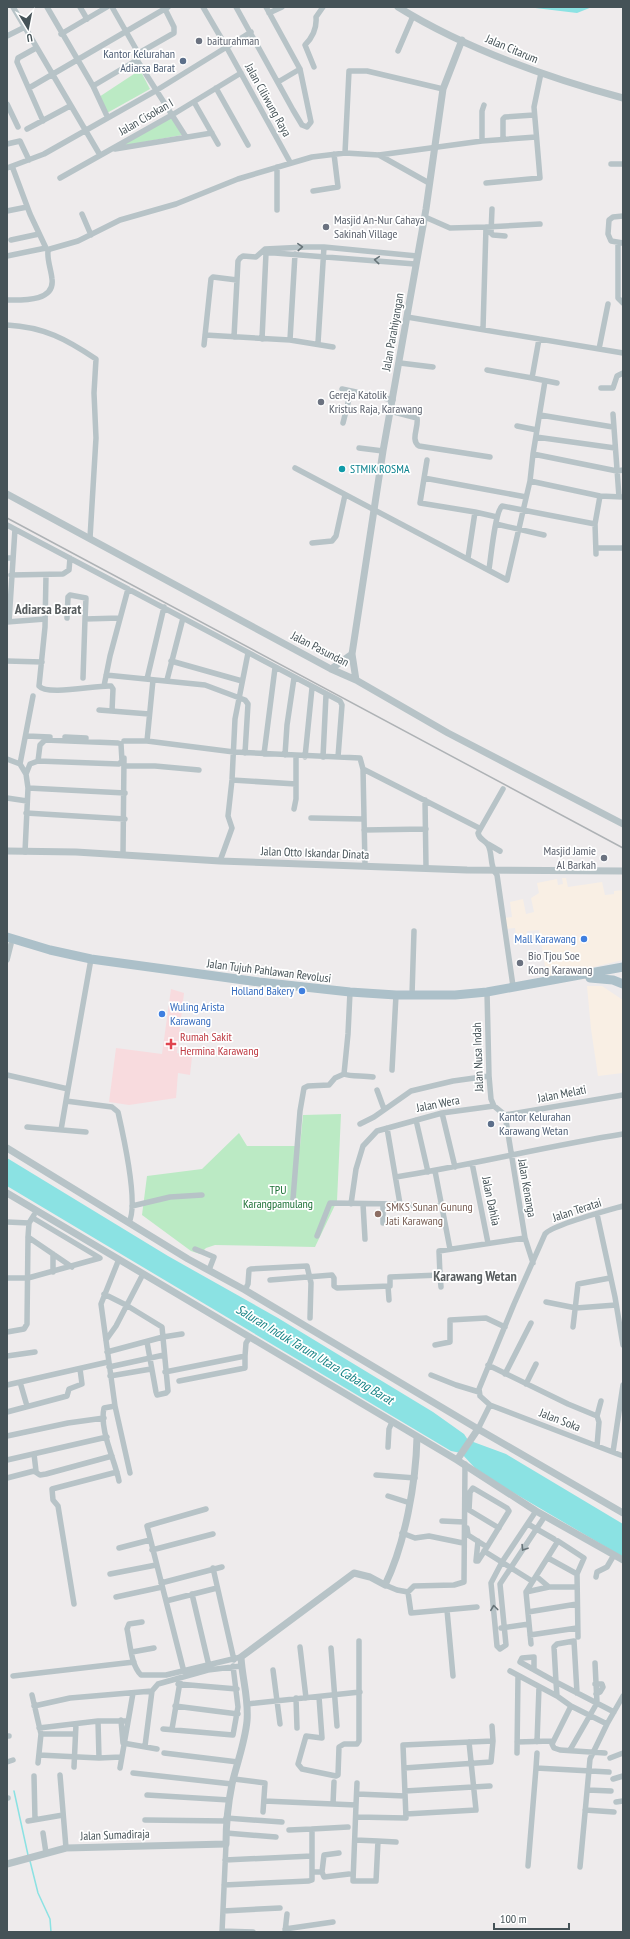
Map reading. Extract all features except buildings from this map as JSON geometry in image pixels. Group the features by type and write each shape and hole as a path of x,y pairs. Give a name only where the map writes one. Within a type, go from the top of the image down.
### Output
{"main road":[{"name":"Jalan Tujuh Pahlawan Revolusi","path":"8,942 38,951 50,950 91,959 201,975 350,992 396,995 455,995 487,992 549,978 622,968"},
{"path":"622,968 617,975 623,984"},
{"name":"Jalan Tujuh Pahlawan Revolusi","path":"487,992 493,993 583,978 605,978 623,984"}],"street":[{"path":"13,7 25,26 51,75 100,155"},
{"path":"47,7 108,116"},
{"path":"80,7 87,19"},
{"path":"62,34 108,7"},
{"path":"112,7 139,53"},
{"name":"Jalan Ciliwung Raya","path":"203,7 290,162"},
{"path":"236,7 302,125 309,126 311,121 300,69 266,7"},
{"path":"270,13 282,7"},
{"path":"314,67 305,45 313,35 316,17 323,7"},
{"name":"Jalan Citarum","path":"398,7 462,40 541,73 623,98"},
{"path":"29,88 166,8 174,27 174,33 139,53 137,60 92,86"},
{"path":"398,51 413,16"},
{"path":"7,36 25,26"},
{"path":"7,300 33,299 40,297 49,290 52,281 47,249 9,167 44,154 108,116 157,90 227,48 250,32"},
{"name":"Jalan Parahiyangan","path":"356,680 352,654 383,451 408,316 443,89 462,40"},
{"path":"36,48 17,59 43,121"},
{"path":"137,60 186,137"},
{"path":"278,82 300,69"},
{"path":"345,153 348,72 367,71 443,89"},
{"name":"Jalan Cisokan I","path":"60,178 172,115 241,73"},
{"path":"486,183 540,178 534,115 536,92 541,73"},
{"path":"216,88 248,145"},
{"path":"194,102 218,144"},
{"path":"7,104 9,116 18,127"},
{"path":"482,141 482,111 484,105"},
{"path":"27,129 70,106"},
{"path":"503,139 503,118 534,115"},
{"path":"111,149 212,133"},
{"path":"7,256 47,249 90,235 120,220 176,204 238,179 290,162 334,154 345,153 379,155 482,141 536,137"},
{"path":"7,144 20,141 29,160"},
{"path":"313,191 338,187 334,154"},
{"path":"379,155 429,183"},
{"path":"611,164 623,164"},
{"path":"276,210 277,167"},
{"path":"7,210 27,207"},
{"path":"483,329 489,226 492,209"},
{"path":"82,214 90,235"},
{"path":"623,216 614,217 609,220 609,239 620,243 618,298 623,303"},
{"path":"424,217 450,228 540,224"},
{"path":"489,226 492,234 506,236"},
{"path":"11,240 39,234"},
{"path":"318,343 324,247"},
{"path":"234,337 237,280 240,258 243,256 253,258 264,252 265,249 324,247 417,256"},
{"path":"264,252 323,255 415,264"},
{"path":"262,339 264,252"},
{"path":"290,340 295,254"},
{"path":"204,346 211,279 213,277 237,280"},
{"path":"599,349 608,304"},
{"path":"408,316 623,353"},
{"path":"7,325 18,326 60,337 96,359 94,393 96,438 90,538"},
{"path":"205,335 290,340 318,343 333,347"},
{"path":"532,378 539,339"},
{"path":"400,363 433,367"},
{"path":"487,370 557,383"},
{"path":"601,388 613,388 617,376 623,373"},
{"path":"295,468 374,511 468,558 506,580 508,578 530,481 532,454 545,381"},
{"path":"342,389 393,400"},
{"path":"343,423 351,391"},
{"path":"390,411 417,418 418,424 414,438 419,446 490,457"},
{"path":"530,481 600,496 621,497 620,471 615,448 613,414"},
{"path":"540,415 613,427"},
{"path":"517,426 537,430"},
{"path":"536,437 615,448"},
{"path":"359,448 383,451"},
{"path":"532,454 620,471"},
{"path":"427,460 420,504 475,512 497,517"},
{"path":"424,478 526,498"},
{"name":"Jalan Pasundan","path":"7,494 356,680 448,733 623,824"},
{"path":"312,543 332,541 336,536 345,495"},
{"path":"600,496 595,524 596,551 622,548"},
{"path":"488,569 497,517 502,506 595,524"},
{"path":"468,558 475,512"},
{"path":"496,524 544,535"},
{"path":"7,525 164,607 312,688 336,699 342,705 338,757"},
{"path":"15,529 10,558 11,575 8,622 45,619"},
{"path":"11,575 63,574 68,572 70,558"},
{"path":"46,575 45,619 39,682 41,688 58,690 104,686 112,688 112,711"},
{"path":"104,686 128,589"},
{"path":"67,618 68,597 70,595 86,598 82,678"},
{"path":"147,741 150,680 164,607"},
{"path":"85,619 120,618"},
{"path":"167,680 183,618"},
{"path":"220,861 232,828 228,816 232,780 235,719 248,653"},
{"path":"331,668 352,654"},
{"path":"7,661 42,662"},
{"path":"171,661 242,681"},
{"path":"264,754 275,668"},
{"path":"106,675 150,680 167,680 210,686 245,700 248,704 245,753"},
{"path":"285,755 287,726 294,678"},
{"path":"305,757 312,688"},
{"path":"324,757 326,695"},
{"path":"20,764 27,736 33,696"},
{"path":"99,710 149,714"},
{"path":"27,736 147,741 245,753 305,757 360,758 363,769 365,865"},
{"path":"26,774 30,764 38,761 116,765 122,762 122,747 121,744 118,743 45,740 40,745 38,761"},
{"path":"123,855 125,819 124,741"},
{"path":"294,809 296,799 296,756"},
{"path":"7,759 20,764 26,774 28,788 25,852"},
{"path":"125,766 155,766 199,770"},
{"path":"363,769 479,828"},
{"path":"232,780 296,784"},
{"path":"28,788 125,793"},
{"path":"500,851 479,837 479,828 503,789"},
{"path":"7,798 27,801"},
{"path":"425,800 426,867"},
{"path":"26,813 125,819"},
{"path":"311,818 363,819"},
{"path":"364,830 426,829"},
{"path":"488,844 493,870 497,875 513,986"},
{"name":"Jalan Otto Iskandar Dinata","path":"7,851 76,852 220,861 493,870 623,871"},
{"path":"412,995 414,931"},
{"path":"7,960 8,942"},
{"path":"61,1130 91,959"},
{"path":"344,1074 350,992"},
{"name":"Jalan Nusa Indah","path":"487,992 491,1098 494,1106 505,1115"},
{"path":"392,1070 396,995"},
{"path":"7,1074 68,1089"},
{"path":"293,1200 300,1112 304,1088 306,1086 329,1085 335,1078 344,1074 348,1076 360,1075 373,1077"},
{"path":"360,1124 411,1091 453,1081 489,1076"},
{"path":"377,1090 384,1109"},
{"name":"Jalan Melati","path":"505,1115 623,1095"},
{"path":"66,1101 112,1108 118,1112 131,1187 132,1216 129,1222"},
{"name":"Jalan Wera","path":"351,1204 356,1169 363,1146 377,1131 442,1113 494,1106"},
{"path":"442,1113 455,1167"},
{"name":"Jalan Kenanga","path":"505,1115 510,1155 525,1238 533,1263"},
{"path":"416,1120 428,1172"},
{"path":"27,1127 86,1132"},
{"path":"387,1128 400,1204"},
{"path":"396,1177 435,1171 510,1155 623,1134"},
{"path":"7,1148 209,1270 247,1286 478,1429 623,1513"},
{"name":"Jalan Dahlia","path":"472,1163 488,1243"},
{"path":"435,1171 450,1249"},
{"path":"7,1193 417,1437 459,1458 465,1464 536,1511 623,1560"},
{"path":"132,1206 170,1197 202,1195"},
{"path":"317,1236 330,1203 400,1204 426,1207 442,1206"},
{"path":"363,1204 365,1239"},
{"path":"383,1223 384,1204"},
{"name":"Jalan Teratai","path":"479,1392 488,1365 547,1231 623,1206"},
{"path":"7,1332 24,1329 26,1327 28,1237 31,1220 37,1210"},
{"path":"597,1214 623,1345"},
{"path":"7,1222 31,1220 100,1258 28,1278 7,1278"},
{"path":"28,1237 72,1267"},
{"path":"441,1287 439,1251 525,1238"},
{"path":"195,1249 213,1261 209,1270"},
{"path":"52,1272 53,1254"},
{"path":"119,1259 101,1304 108,1364 115,1406 130,1473"},
{"path":"247,1286 249,1270 254,1268 306,1266 311,1276 310,1318"},
{"path":"106,1340 143,1274"},
{"path":"389,1300 388,1286 390,1286 390,1277 440,1275"},
{"path":"270,1280 311,1276 333,1276 334,1286 337,1288 388,1286"},
{"path":"573,1327 576,1308 576,1288 578,1284 610,1278"},
{"path":"104,1294 126,1305 162,1327 165,1372 168,1391 157,1395 154,1389 148,1342"},
{"path":"546,1302 576,1308 616,1305"},
{"path":"434,1344 450,1342 450,1320 482,1318 505,1327"},
{"path":"505,1374 531,1323"},
{"path":"107,1352 163,1337 182,1334"},
{"path":"179,1381 245,1368 246,1343 250,1337"},
{"path":"7,1356 35,1352"},
{"path":"7,1385 80,1369 164,1355"},
{"path":"165,1372 245,1356"},
{"path":"526,1384 536,1364"},
{"path":"488,1365 568,1404 597,1416"},
{"path":"7,1412 68,1395 69,1389 82,1384 80,1369"},
{"path":"110,1376 151,1369"},
{"path":"431,1375 479,1392 482,1400 490,1405 478,1429 459,1458"},
{"path":"20,1382 28,1406"},
{"path":"613,1452 623,1385"},
{"path":"597,1446 599,1422 597,1416 601,1401"},
{"name":"Jalan Soka","path":"490,1405 623,1456"},
{"path":"115,1406 104,1408 104,1418 107,1437 119,1481"},
{"path":"7,1436 68,1423 104,1418"},
{"path":"388,1447 389,1429 392,1422"},
{"path":"7,1460 107,1437"},
{"path":"386,1585 410,1503 415,1478 417,1437"},
{"path":"34,1454 36,1472"},
{"path":"7,1478 36,1472 40,1475 46,1474 112,1456"},
{"path":"408,1592 414,1586 463,1584 464,1582 463,1543 465,1464"},
{"path":"74,1604 58,1506 53,1500 52,1489 117,1472"},
{"path":"376,1475 415,1478"},
{"path":"478,1541 476,1560 479,1561 485,1549 509,1512 507,1508 474,1488 470,1492 467,1533 478,1541 485,1549 511,1568 549,1587"},
{"path":"388,1496 410,1503"},
{"path":"184,1672 152,1550 148,1524 206,1509"},
{"path":"469,1510 499,1528"},
{"path":"536,1511 502,1562 491,1583 497,1646 502,1648 506,1645 500,1584 545,1516"},
{"path":"442,1521 464,1522"},
{"path":"528,1524 554,1539"},
{"path":"402,1533 415,1538 429,1536 463,1543"},
{"path":"152,1550 213,1534"},
{"path":"119,1548 150,1540"},
{"path":"531,1644 526,1592 558,1541 584,1558 576,1574 578,1637"},
{"path":"596,1577 597,1572 607,1567 614,1555"},
{"path":"548,1558 576,1574"},
{"path":"110,1574 156,1565"},
{"path":"116,1597 161,1585 212,1568 222,1567"},
{"path":"163,1729 231,1735 234,1733 238,1714 237,1658 212,1568"},
{"path":"142,1622 127,1626 134,1662 138,1672 141,1675 166,1675 184,1672 237,1658 354,1573 370,1577 397,1590 408,1592"},
{"path":"526,1592 549,1587 576,1587"},
{"path":"166,1601 217,1588"},
{"path":"408,1592 411,1613 477,1607"},
{"path":"192,1594 209,1666"},
{"path":"528,1612 577,1604"},
{"path":"447,1610 453,1676"},
{"path":"496,1629 529,1624"},
{"path":"530,1635 577,1628"},
{"path":"319,1697 322,1738 306,1736 298,1764 302,1769 336,1776 338,1775 339,1768 339,1747 344,1744 356,1744 359,1741 359,1641"},
{"path":"557,1696 554,1647 557,1644 574,1641 578,1693"},
{"path":"300,1647 306,1698"},
{"path":"132,1652 154,1648"},
{"path":"331,1648 337,1726"},
{"path":"534,1668 534,1657 522,1658 520,1662 614,1712"},
{"path":"13,1676 134,1662"},
{"path":"570,1750 597,1703 596,1694 600,1692 603,1687 602,1684 595,1684 595,1663"},
{"path":"145,1746 152,1691 158,1684 208,1670 237,1666"},
{"path":"237,1666 247,1704 245,1737 233,1782 226,1819 222,1931 253,1932"},
{"path":"274,1670 280,1724"},
{"path":"510,1671 557,1696 571,1706 607,1724"},
{"path":"517,1753 518,1676"},
{"path":"172,1730 178,1684 182,1678"},
{"path":"178,1684 237,1689"},
{"path":"537,1742 539,1687"},
{"path":"34,1706 70,1698 152,1691"},
{"path":"247,1704 360,1692"},
{"path":"120,1768 132,1693"},
{"path":"32,1695 41,1734 38,1763"},
{"path":"580,1867 585,1810 593,1751 623,1696"},
{"path":"296,1698 297,1728"},
{"path":"175,1706 238,1714"},
{"path":"571,1706 552,1741 552,1746 556,1749 605,1752"},
{"path":"121,1720 123,1743"},
{"path":"39,1728 98,1721 128,1721"},
{"path":"98,1721 98,1758"},
{"path":"74,1767 76,1724"},
{"path":"404,1768 491,1762 493,1741 492,1726"},
{"path":"41,1734 75,1734"},
{"path":"356,1817 406,1818 402,1745 493,1741"},
{"path":"517,1742 552,1741"},
{"path":"406,1814 476,1810 469,1742"},
{"path":"123,1743 157,1749"},
{"path":"164,1753 238,1762"},
{"path":"528,1866 537,1753"},
{"path":"610,1758 623,1753"},
{"path":"38,1755 98,1758 121,1757"},
{"path":"536,1768 609,1772"},
{"path":"133,1773 233,1782 265,1783 263,1812"},
{"path":"60,1775 66,1848"},
{"path":"34,1776 35,1819"},
{"path":"613,1779 623,1776"},
{"path":"333,1804 334,1782"},
{"path":"357,1783 353,1881 376,1881 378,1841"},
{"path":"357,1794 405,1793 490,1786"},
{"path":"588,1790 611,1791"},
{"path":"147,1795 229,1800"},
{"path":"616,1802 623,1800"},
{"path":"264,1801 356,1805"},
{"path":"585,1810 614,1812"},
{"path":"28,1821 63,1815"},
{"path":"145,1820 226,1819 282,1822"},
{"path":"289,1830 348,1828"},
{"path":"224,1885 312,1880 312,1829"},
{"path":"43,1833 46,1853"},
{"path":"226,1833 276,1838"},
{"path":"354,1840 396,1842"},
{"name":"Jalan Sumadiraja","path":"7,1864 66,1848 226,1844"},
{"path":"339,1853 324,1855 322,1872 324,1877 349,1874"},
{"path":"225,1860 312,1856"},
{"path":"312,1872 322,1872"},
{"path":"223,1911 280,1908"},
{"path":"287,1914 285,1931 333,1922"}],"shaded area":[{"path":"562,878 566,878 568,887 602,882 605,895 614,894 614,891 623,890 623,960 547,978 539,930 527,931 528,940 517,942 515,928 506,929 504,918 512,917 510,902 523,899 526,914 534,912 531,898 539,893 537,883 557,879 558,885 563,884"},
{"path":"587,986 602,986 623,1000 623,1073 598,1076 591,1029"},
{"name":"Rumah Sakit Hermina Karawang","path":"171,989 184,993 177,1053 192,1057 190,1075 178,1073 176,1098 129,1105 109,1102 116,1048 162,1054"}],"green space":[{"path":"140,70 150,89 107,113 99,97"},
{"path":"171,117 182,135 116,147"},
{"name":"TPU Karangpamulang","path":"341,1114 337,1201 315,1247 215,1245 206,1248 200,1254 191,1251 142,1215 147,1176 202,1169 239,1133 247,1146 300,1146 303,1115"}],"water":[{"path":"527,7 592,7 577,13"},
{"name":"Saluran Induk Tarum Utara Cabang Barat","path":"7,1158 168,1256 278,1318 433,1412 464,1434 468,1440 506,1454 623,1524 623,1557 507,1489 475,1468 461,1453 451,1451 7,1186"}],"waterway":[{"path":"14,1791 28,1855"},
{"path":"30,1861 38,1893 50,1919 51,1932"}],"railway":[{"path":"7,518 623,848"}],"place":[{"name":"baiturahman","path":"199,41"},
{"name":"Kantor Kelurahan Adiarsa Barat","path":"183,61"},
{"name":"Masjid An-Nur Cahaya Sakinah Village","path":"326,227"},
{"name":"Gereja Katolik Kristus Raja, Karawang","path":"321,402"},
{"name":"STMIK ROSMA","path":"342,469"},
{"name":"Masjid Jamie Al Barkah","path":"604,858"},
{"name":"Mall Karawang","path":"584,939"},
{"name":"Bio Tjou Soe Kong Karawang","path":"520,963"},
{"name":"Holland Bakery","path":"302,991"},
{"name":"Wuling Arista Karawang","path":"162,1014"},
{"name":"Rumah Sakit Hermina Karawang","path":"171,1044"},
{"name":"Kantor Kelurahan Karawang Wetan","path":"491,1124"},
{"name":"SMKS Sunan Gunung Jati Karawang","path":"378,1214"}],"district":[{"name":"Adiarsa Barat","path":"48,609"},
{"name":"Karawang Wetan","path":"475,1276"}]}
